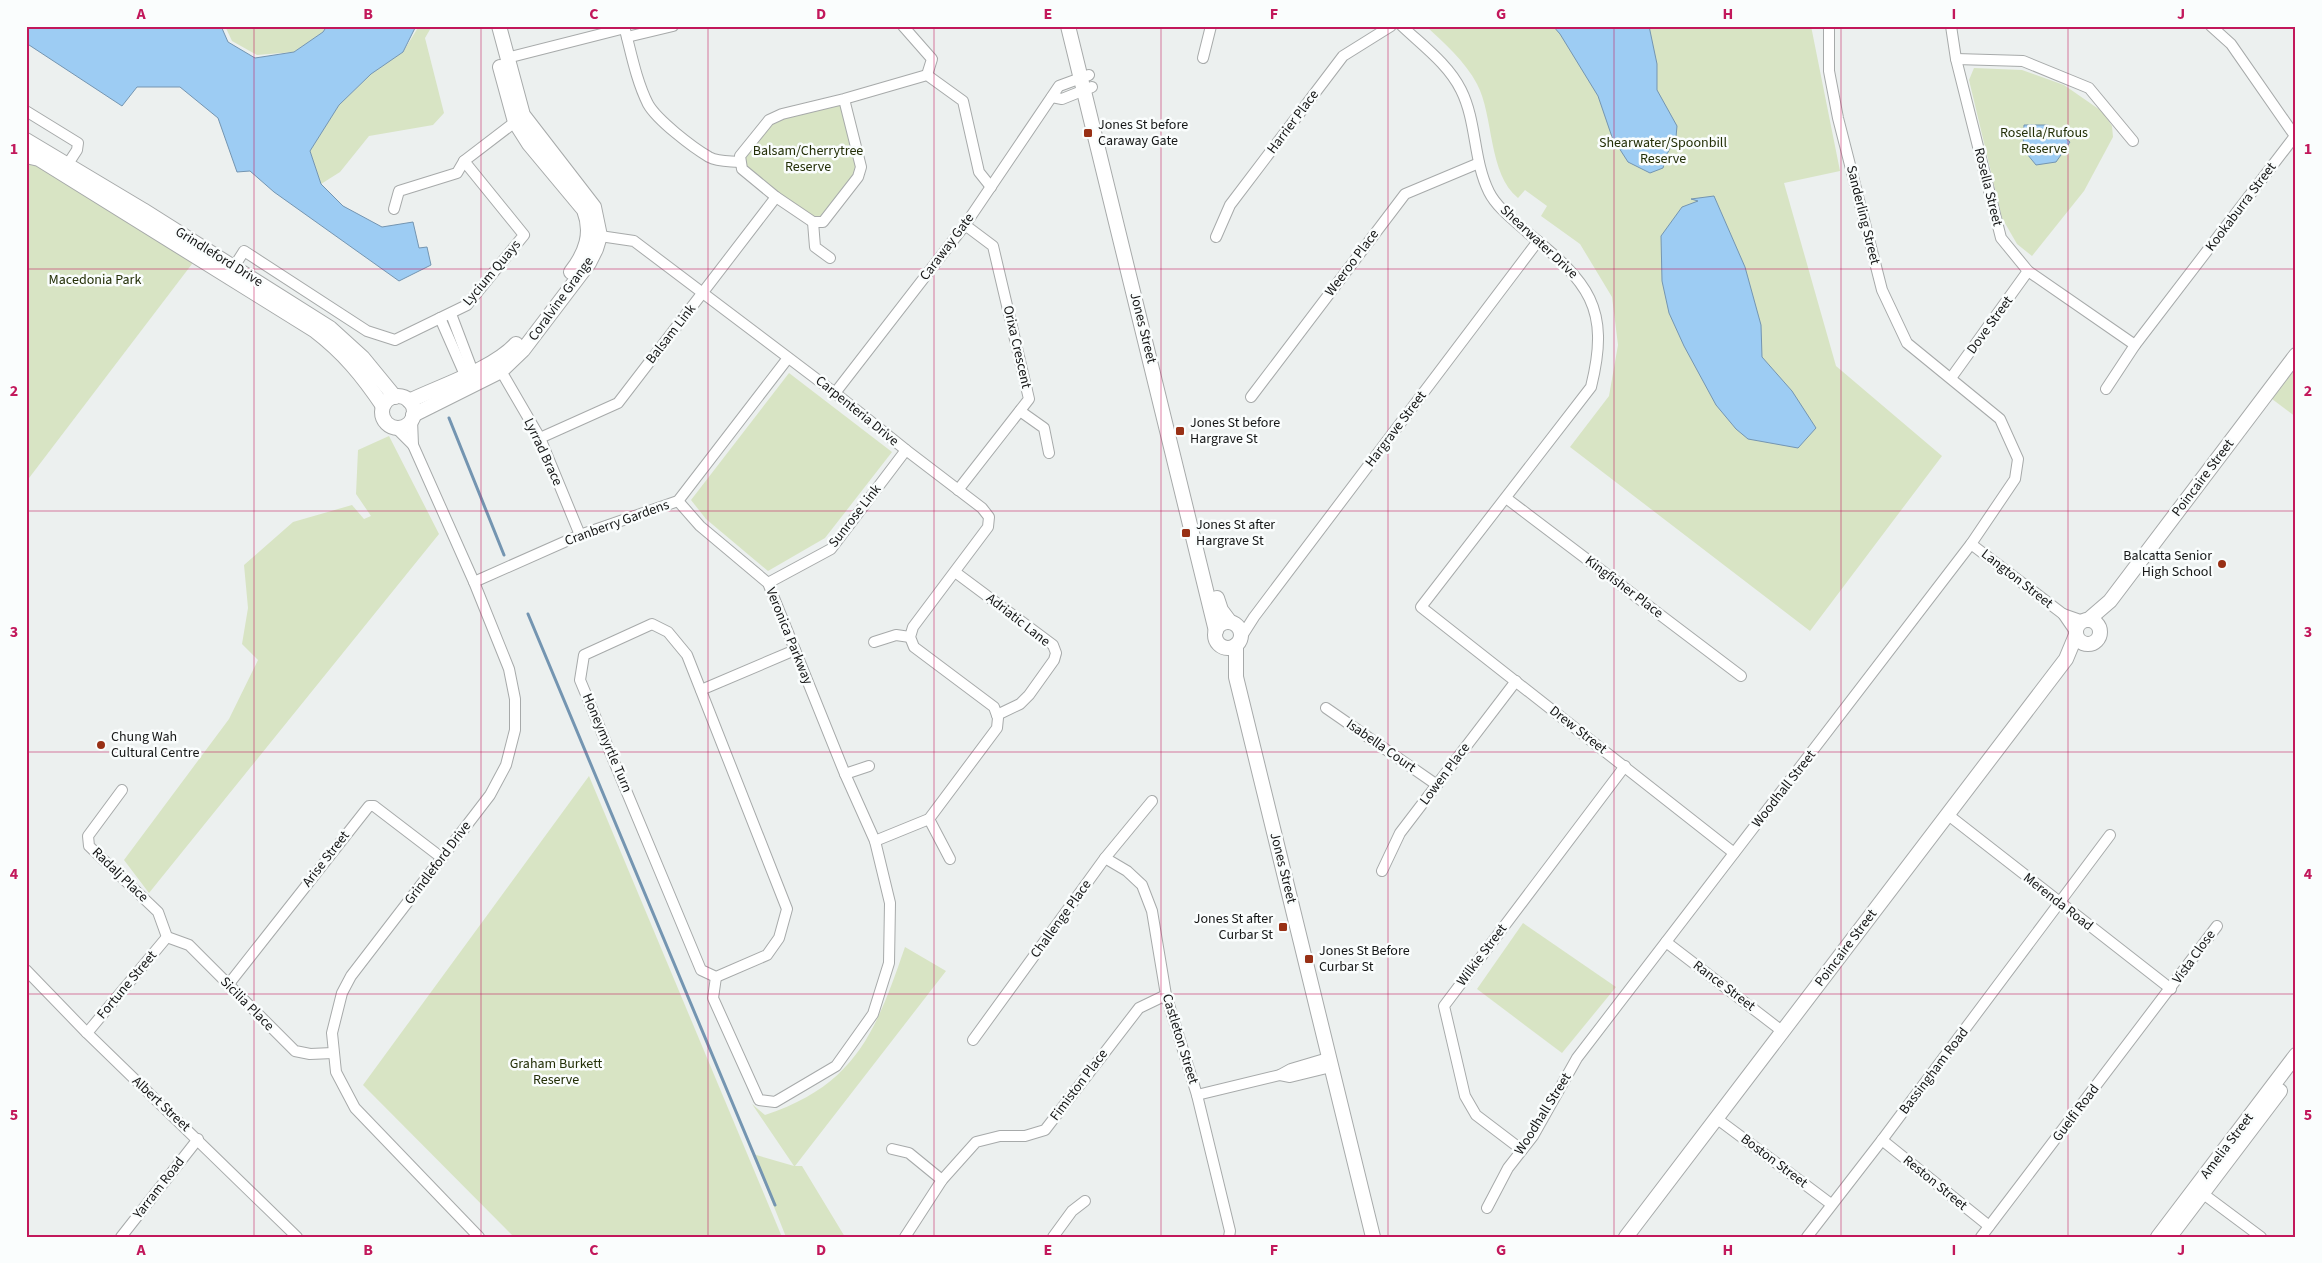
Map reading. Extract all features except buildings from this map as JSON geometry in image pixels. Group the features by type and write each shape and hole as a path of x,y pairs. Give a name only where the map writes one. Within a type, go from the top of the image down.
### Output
{"street":[{"name":"Coralvine Grange","path":"409,401 484,368 508,352 579,261 587,239 589,228 584,210 529,144 515,122 491,26"},
{"path":"499,26 523,115 594,207 600,236"},
{"path":"507,58 626,31 673,26"},
{"path":"903,26 932,59 927,75"},
{"name":"Jones Street","path":"1068,26 1087,82 1218,604 1232,623 1239,629 1233,644 1238,685 1365,1237"},
{"name":"Jones Street","path":"1077,26 1087,82 1216,630 1216,639 1233,644"},
{"path":"1203,58 1212,26"},
{"name":"Harrier Place","path":"1216,237 1230,205 1342,56 1391,26"},
{"name":"Shearwater Drive","path":"1402,26 1448,68 1461,90 1472,124 1479,163 1489,192 1498,204 1563,261 1581,282 1594,309 1599,344 1598,359 1591,387 1421,607"},
{"name":"Sanderling Street","path":"1829,26 1829,71 1838,118 1882,290 1907,343 1951,378"},
{"name":"Rosella Street","path":"1951,26 1956,59 2001,238 2028,271 2136,345"},
{"name":"Kookaburra Street","path":"2106,389 2136,345 2294,136 2231,44 2212,26"},
{"path":"626,31 641,87 649,106 669,126 709,157 720,161 739,162"},
{"path":"1956,59 2023,61 2089,88 2133,141"},
{"path":"844,99 861,167 858,177 823,222 813,222 776,197 742,169 739,162 740,156 769,120 782,114 844,99 927,75"},
{"path":"927,75 963,101 979,172 991,186"},
{"name":"Caraway Gate","path":"835,393 965,225 1042,109 1052,97 1062,99 1087,82"},
{"path":"26,111 78,143 77,150 65,168"},
{"path":"394,210 399,191 457,173 464,161 515,122"},
{"name":"Grindleford Drive","path":"26,140 65,168 230,272 335,346 363,374 383,406 384,420 396,428 413,445 474,582 509,669 515,699 515,730 506,765 490,795 352,976 336,1013 332,1033 336,1072 355,1108 480,1237"},
{"name":"Grindleford Drive","path":"26,156 65,168"},
{"name":"Lycium Quays","path":"230,272 244,251 367,331 395,340 451,314 467,305 524,234 464,161"},
{"name":"Weeroo Place","path":"1251,397 1405,194 1479,163"},
{"name":"Balsam Link","path":"540,438 618,402 776,197"},
{"path":"813,222 815,246 830,258"},
{"name":"Orixa Crescent","path":"958,490 1029,399 993,246 965,225"},
{"name":"Coralvine Grange","path":"412,418 501,371 523,350 589,263 600,236"},
{"name":"Carpenteria Drive","path":"600,236 634,241 835,393 982,508 989,517 988,527 913,627 910,637"},
{"name":"Hargrave Street","path":"1233,644 1538,241"},
{"name":"Dove Street","path":"1951,378 2028,271"},
{"name":"Grindleford Drive","path":"230,272 292,302 348,342 395,396 409,401 413,445"},
{"path":"451,314 469,373"},
{"path":"440,318 469,373"},
{"name":"Poincaire Street","path":"1626,1237 2066,659 2082,631 2110,600 2296,355"},
{"name":"Cranberry Gardens","path":"474,582 580,535 678,501 788,358"},
{"name":"Lyrrad Brace","path":"501,371 540,438 580,535"},
{"name":"Woodhall Street","path":"1487,1208 1508,1168 1533,1136 1577,1058 1971,544 2015,479 2018,459 2000,419 1951,378"},
{"path":"383,406 395,396"},
{"path":"1020,411 1044,428 1049,452"},
{"path":"396,428 405,426 412,418"},
{"name":"Sunrose Link","path":"768,583 831,549 906,450"},
{"name":"Kingfisher Place","path":"1506,498 1742,676"},
{"name":"Veronica Parkway","path":"678,501 700,526 768,583 845,774 875,841 890,903 889,963 873,1014 836,1066 775,1102 759,1100 713,998 716,977"},
{"name":"Langton Street","path":"1971,544 2063,614 2082,631"},
{"name":"Adriatic Lane","path":"955,572 1053,645 1056,652 1054,660 1020,704 998,715"},
{"name":"Poincaire Street","path":"2082,631 2096,624 2100,632 2110,600"},
{"name":"Drew Street","path":"1421,607 1734,853"},
{"path":"1216,630 1221,624 1254,617"},
{"name":"Honeymyrtle Turn","path":"652,624 668,632 687,655 701,690 787,909 779,938 767,955 716,977 702,970 580,680 584,655 652,624"},
{"path":"874,642 896,635 910,637 914,647 994,708 998,715 997,728 929,819 875,841"},
{"path":"701,690 795,650"},
{"name":"Lowen Place","path":"1382,871 1400,833 1516,681"},
{"name":"Isabella Court","path":"1326,708 1437,785"},
{"path":"845,774 869,766"},
{"name":"Wilkie Street","path":"1522,1150 1476,1115 1465,1096 1444,1006 1624,766"},
{"name":"Radalj Place","path":"122,790 88,836 89,846 158,912 167,937"},
{"name":"Challenge Place","path":"973,1040 1106,858 1152,801"},
{"name":"Arise Street","path":"228,985 369,806 374,806 442,858"},
{"name":"Merenda Road","path":"1947,814 2170,989"},
{"path":"929,819 950,859"},
{"name":"Bassingham Road","path":"1807,1237 1882,1140 2110,835"},
{"name":"Castleton Street","path":"1106,858 1127,871 1142,885 1152,911 1166,995 1197,1095 1230,1230 1229,1237"},
{"name":"Vista Close","path":"2170,989 2217,926"},
{"name":"Sicilia Place","path":"167,937 189,945 295,1051 310,1054 333,1053"},
{"name":"Fortune Street","path":"87,1033 167,937"},
{"name":"Rance Street","path":"1666,942 1782,1031"},
{"name":"Albert Street","path":"26,970 87,1033 297,1237"},
{"name":"Guelfi Road","path":"1981,1237 2170,989"},
{"name":"Fimiston Place","path":"905,1237 942,1180 976,1142 1000,1136 1025,1136 1044,1130 1139,1008 1166,995"},
{"name":"Amelia Street","path":"2170,1237 2199,1191 2296,1055"},
{"path":"1197,1095 1280,1075 1290,1077 1326,1064"},
{"name":"Jones Street","path":"1326,1064 1372,1237"},
{"name":"Amelia Street","path":"2158,1237 2199,1191 2296,1070"},
{"name":"Boston Street","path":"1716,1118 1831,1204"},
{"name":"Yarram Road","path":"121,1237 198,1139"},
{"name":"Reston Street","path":"1882,1140 1989,1226"},
{"path":"892,1149 909,1153 942,1180"},
{"path":"2199,1191 2261,1237"},
{"path":"1053,1237 1072,1211 1085,1201"}],"green space":[{"path":"225,26 327,26 323,32 294,52 257,55 232,41"},
{"path":"419,26 432,26 425,38 444,113 433,125 369,136 340,172 321,184 310,151 339,105 371,74 403,52"},
{"name":"Shearwater/Spoonbill Reserve","path":"1426,26 1811,26 1840,171 1784,183 1836,366 1942,456 1810,631 1570,447 1609,396 1618,345 1612,297 1580,244 1541,216 1547,206 1525,190 1518,198 1508,188 1496,160 1486,112 1477,84 1460,60"},
{"name":"Rosella/Rufous Reserve","path":"1974,68 2022,70 2064,85 2103,112 2112,126 2113,137 2084,191 2032,256 2017,244 2002,218 1969,80"},
{"name":"Balsam/Cherrytree Reserve","path":"844,99 861,167 823,222 813,222 742,169 740,156 769,120"},
{"name":"Macedonia Park","path":"26,164 45,168 195,260 26,482"},
{"path":"2296,368 2296,417 2272,399"},
{"path":"789,373 892,452 825,538 768,571 706,519 691,500"},
{"path":"389,436 439,534 149,893 124,860 229,719 258,660 242,644 248,608 244,565 293,522 352,505 364,519 371,516 356,494 358,450"},
{"name":"Graham Burkett Reserve","path":"589,776 782,1237 514,1237 363,1085"},
{"path":"1523,923 1616,987 1562,1053 1477,989"},
{"path":"905,947 946,971 795,1166 802,1166 845,1237 786,1237 753,1154 794,1166 752,1104 765,1115 796,1103 821,1088 842,1071 872,1029 884,1004"}],"water":[{"path":"26,26 221,26 228,42 255,58 294,52 323,32 327,26 416,26 403,52 371,74 339,105 310,151 321,184 343,206 382,227 413,222 419,248 427,247 431,265 399,281 274,192 250,171 237,172 218,118 180,87 137,87 122,106 26,43"},
{"path":"1553,26 1649,26 1657,64 1657,90 1677,126 1676,137 1667,154 1663,168 1650,173 1628,162 1612,137 1598,96 1560,34"},
{"path":"2024,125 2048,125 2070,142 2056,162 2036,165 2023,149"},
{"path":"1714,196 1745,267 1761,325 1762,357 1792,391 1816,428 1798,448 1748,439 1736,429 1716,405 1684,346 1669,313 1662,281 1661,236 1682,207 1698,201 1691,199"}],"waterway":[{"path":"449,418 504,555"},
{"path":"528,614 775,1205"}],"place":[{"name":"Jones St before Caraway Gate","path":"1088,133"},
{"name":"Jones St before Hargrave St","path":"1180,431"},
{"name":"Jones St after Hargrave St","path":"1186,533"},
{"name":"Balcatta Senior High School","path":"2222,564"},
{"name":"Chung Wah Cultural Centre","path":"101,745"},
{"name":"Jones St after Curbar St","path":"1283,927"},
{"name":"Jones St Before Curbar St","path":"1309,959"}]}
